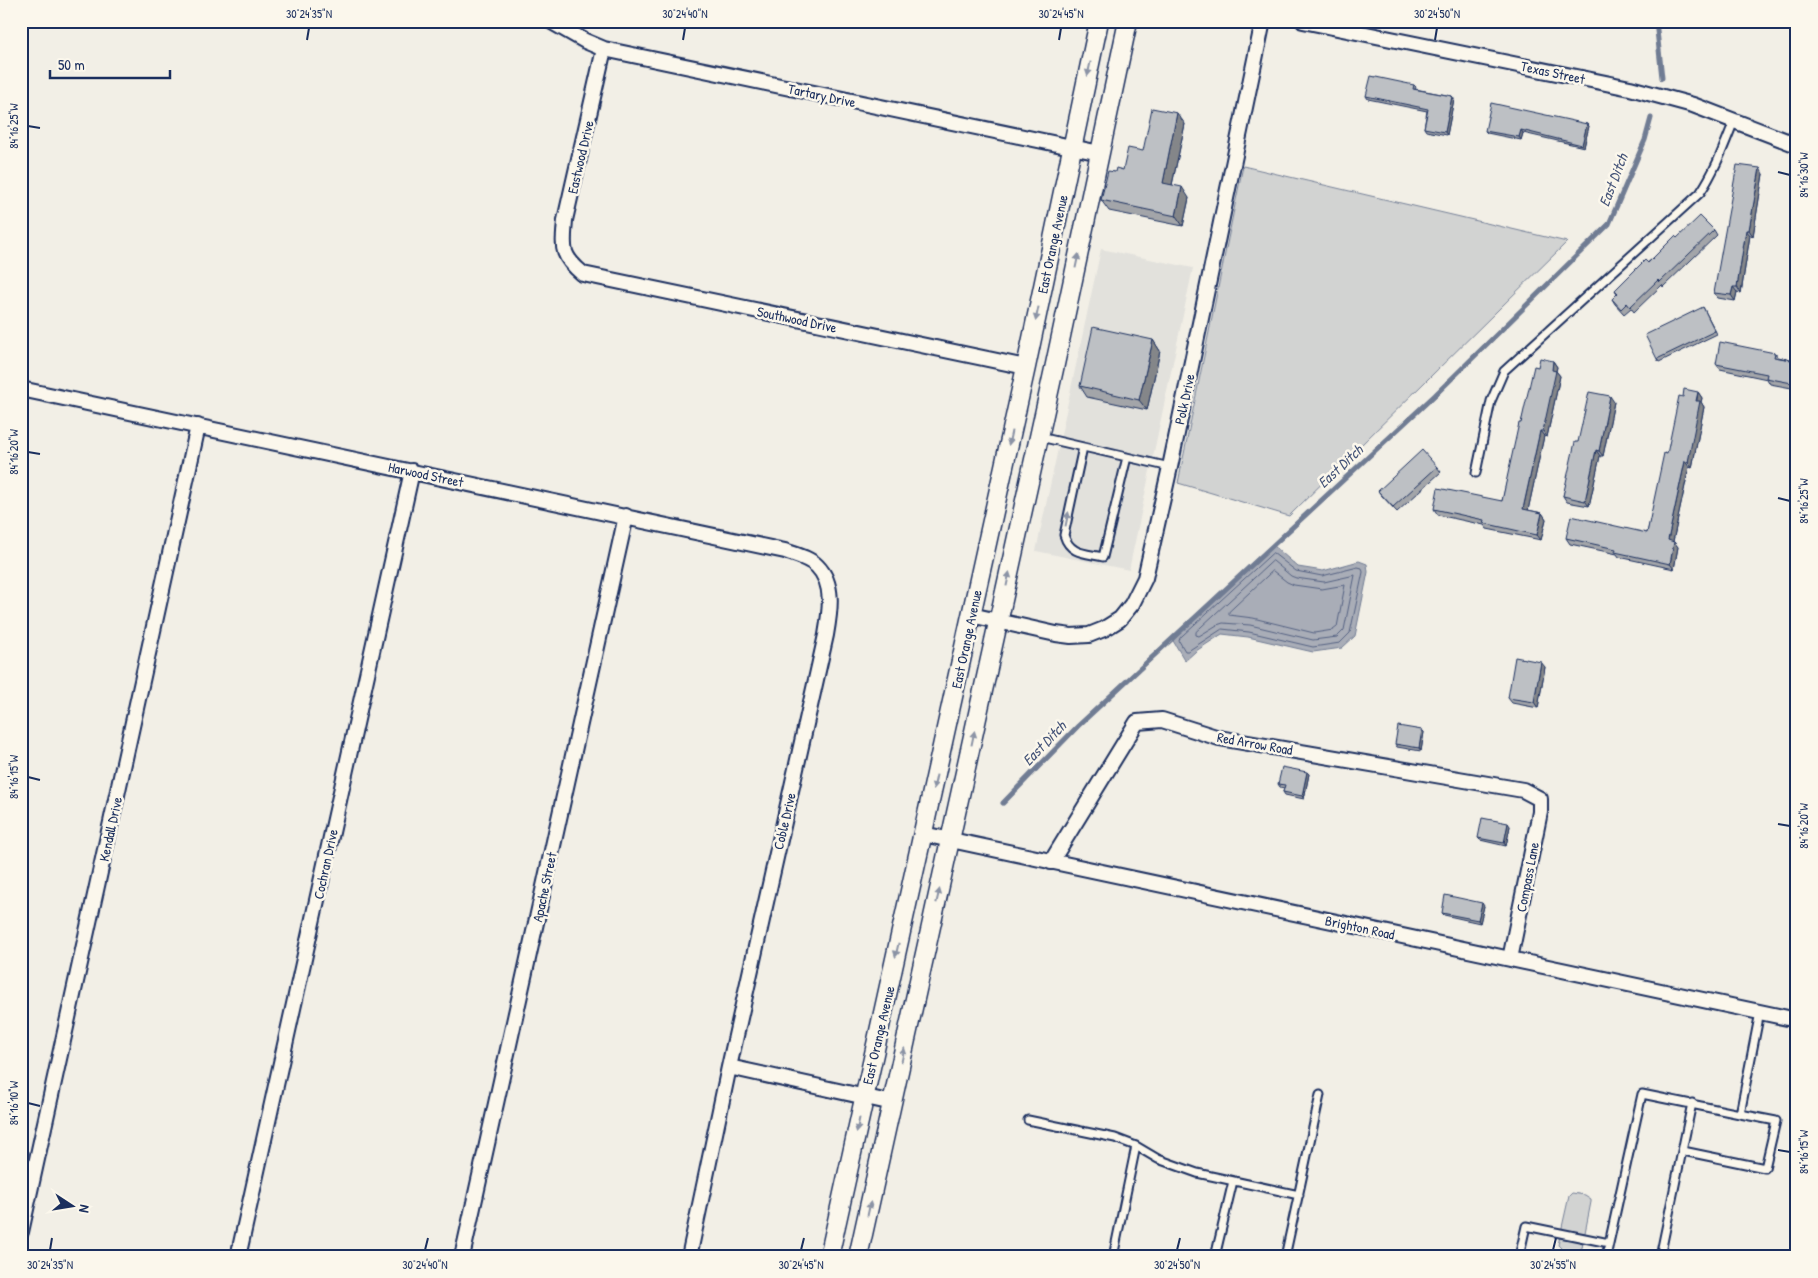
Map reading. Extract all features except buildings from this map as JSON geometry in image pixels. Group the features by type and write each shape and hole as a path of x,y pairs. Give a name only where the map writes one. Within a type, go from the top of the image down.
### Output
{"street":[{"name":"Tartary Drive","path":"550,21 585,41 604,49 1100,153"},
{"name":"East Orange Avenue","path":"829,1257 1026,367 1099,21"},
{"name":"East Orange Avenue","path":"858,1257 999,622 1128,21"},
{"name":"Polk Drive","path":"971,615 1071,636 1089,635 1104,629 1120,619 1132,604 1145,578 1264,21"},
{"name":"Texas Street","path":"1303,21 1630,88 1693,105 1797,146"},
{"name":"Eastwood Drive","path":"571,264 563,246 566,220 604,49"},
{"name":"Southwood Drive","path":"571,264 584,274 604,279 1026,367"},
{"name":"Harwood Street","path":"21,389 785,551 807,559 817,566 824,575"},
{"name":"Kendall Drive","path":"21,1232 198,426"},
{"name":"Cochran Drive","path":"238,1257 412,471"},
{"name":"Apache Street","path":"462,1257 626,516"},
{"name":"Coble Drive","path":"689,1257 729,1067 826,635 830,599 824,575"},
{"name":"Red Arrow Road","path":"1051,862 1137,722 1162,720 1219,738 1523,790 1536,796"},
{"name":"Compass Lane","path":"1510,959 1540,812 1540,799 1536,796"},
{"name":"Brighton Road","path":"923,834 1797,1020"},
{"path":"729,1067 893,1103"}],"lane":[{"path":"1476,473 1492,401 1504,371 1700,193 1718,161 1734,121"},
{"path":"1039,437 1170,467"},
{"path":"1083,447 1064,535 1066,543 1074,551 1104,557 1127,457"},
{"path":"1740,1114 1760,1012"},
{"path":"1606,1257 1642,1094 1776,1121 1765,1168 1683,1151"},
{"path":"1285,1257 1320,1095"},
{"path":"1660,1257 1692,1104"},
{"path":"1028,1120 1115,1138 1136,1146 1158,1159 1196,1173 1299,1195"},
{"path":"1113,1257 1136,1146"},
{"path":"1216,1257 1234,1181"},
{"path":"1519,1257 1526,1226 1609,1243"}],"shaded area":[{"path":"1243,166 1567,242 1289,516 1178,483"},
{"path":"1101,249 1193,268 1129,570 1036,551"},
{"path":"1572,1193 1585,1195 1591,1199 1591,1202 1582,1248 1572,1253 1564,1251 1558,1245 1569,1196"}],"water":[{"path":"1273,545 1298,567 1323,571 1359,561 1367,564 1368,572 1355,636 1342,648 1313,652 1248,637 1222,634 1196,651 1185,661 1172,639"}],"waterway":[{"name":"East Ditch","path":"1656,21 1662,78"},
{"name":"East Ditch","path":"1003,803 1078,726 1435,395 1609,224 1645,140 1651,118"}]}
